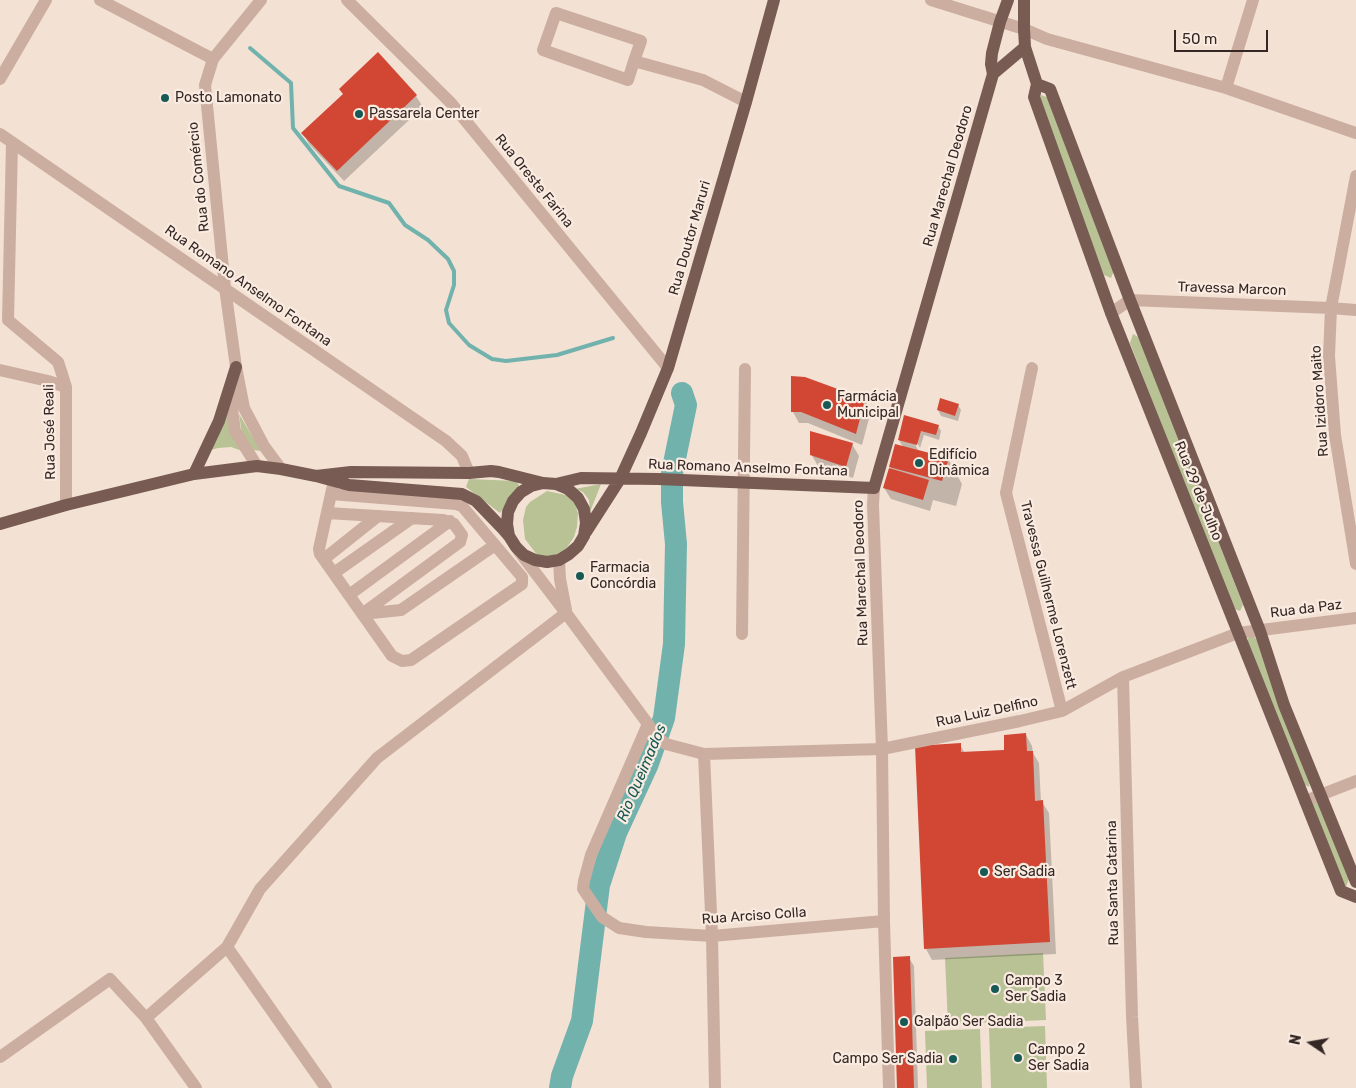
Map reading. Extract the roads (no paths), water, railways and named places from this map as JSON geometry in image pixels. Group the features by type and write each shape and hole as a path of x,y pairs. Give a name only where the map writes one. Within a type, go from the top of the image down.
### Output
{"main road":[{"name":"Rua Doutor Maruri","path":"584,536 620,478 668,368 774,0"},
{"name":"Rua Marechal Deodoro","path":"874,488 993,74 991,64 1000,22 1008,0"},
{"path":"1024,0 1024,29"},
{"name":"Rua 29 de Julho","path":"1024,29 1025,47 1037,84 1034,97 1111,313 1341,891 1356,898"},
{"path":"993,74 1025,47"},
{"name":"Rua 29 de Julho","path":"1037,84 1050,89 1130,300 1260,630 1284,705 1356,882"},
{"path":"194,474 219,421 236,368"},
{"path":"0,524 66,505 194,474 257,466 316,476 349,485 462,494 476,501 524,555 535,560 547,562 559,560 570,554 584,536 586,523 584,509 578,498 568,489 549,483 491,471 469,473 351,472 316,476"},
{"path":"462,494 469,473"},
{"path":"512,542 507,524 508,512 513,501 521,492 531,486 581,478 620,478"},
{"name":"Rua Romano Anselmo Fontana","path":"620,478 874,488"}],"street":[{"path":"0,79 46,0"},
{"path":"100,0 213,59"},
{"name":"Rua do Comércio","path":"236,368 225,288 205,85 213,59 260,0"},
{"name":"Rua Oreste Farina","path":"347,0 451,103 668,368"},
{"path":"931,0 1024,29 1047,39 1226,88 1356,133"},
{"path":"1226,88 1253,0"},
{"path":"556,13 641,41 634,61 628,80 543,50 556,13"},
{"path":"1025,47 1047,39"},
{"path":"634,61 702,80 746,102"},
{"name":"Rua Romano Anselmo Fontana","path":"0,134 446,441 462,456 469,473"},
{"name":"Rua José Reali","path":"12,143 8,320 58,362 62,374 66,387 66,505"},
{"name":"Rua Izidoro Maito","path":"1356,176 1332,308 1329,356 1335,436 1356,564"},
{"path":"1111,313 1130,300"},
{"name":"Travessa Marcon","path":"1130,300 1356,310"},
{"path":"236,368 231,402 235,431 257,466"},
{"path":"236,368 244,408 264,446 281,469"},
{"name":"Travessa Guilherme Lorenzett","path":"1032,368 1006,492 1062,711"},
{"path":"742,634 745,369"},
{"path":"0,370 66,387"},
{"path":"331,494 462,506 522,576 522,584 410,660 402,660 392,656 320,554 320,549 327,513 331,494 334,481"},
{"name":"Rua Marechal Deodoro","path":"874,488 889,1088"},
{"path":"327,513 450,521 462,535 460,542 362,614"},
{"path":"324,559 378,516"},
{"path":"334,573 412,518"},
{"path":"349,595 450,521"},
{"path":"512,542 566,612 651,730"},
{"path":"362,614 401,610 495,545"},
{"path":"559,560 560,579 566,612"},
{"path":"146,1018 227,947 260,889 377,758 566,612"},
{"name":"Rua da Paz","path":"1260,630 1356,618"},
{"name":"Rua Luiz Delfino","path":"651,730 666,744 704,754 882,749 1062,711 1123,677 1238,633 1260,630"},
{"name":"Rua Santa Catarina","path":"1123,677 1132,1017 1136,1088"},
{"name":"Rua Arciso Colla","path":"651,730 590,855 583,889 602,917 619,928 646,932 712,936 884,921"},
{"path":"704,754 712,936 715,1088"},
{"path":"1305,801 1356,781"},
{"path":"227,947 326,1088"},
{"path":"0,1057 110,979 146,1018 196,1088"}],"waterway":[{"path":"250,48 291,83 293,128 339,186 389,203 405,225 428,240 448,259 454,271 454,285 446,310 449,323 469,345 492,359 506,361 557,355 613,338"},
{"name":"Rio Queimados","path":"560,1088 562,1076 582,1021 599,885 616,833 647,766 664,718 674,644 676,544 672,502 672,473 686,405 682,393"}],"place":[{"name":"Posto Lamonato","path":"165,98"},
{"name":"Passarela Center","path":"359,114"},
{"name":"Farmácia Municipal","path":"827,405"},
{"name":"Edifício Dinâmica","path":"919,463"},
{"name":"Farmacia Concórdia","path":"580,576"},
{"name":"Ser Sadia","path":"984,872"},
{"name":"Campo 3 Ser Sadia","path":"995,989"},
{"name":"Galpão Ser Sadia","path":"904,1022"},
{"name":"Campo 2 Ser Sadia","path":"1018,1058"},
{"name":"Campo Ser Sadia","path":"953,1059"}]}
